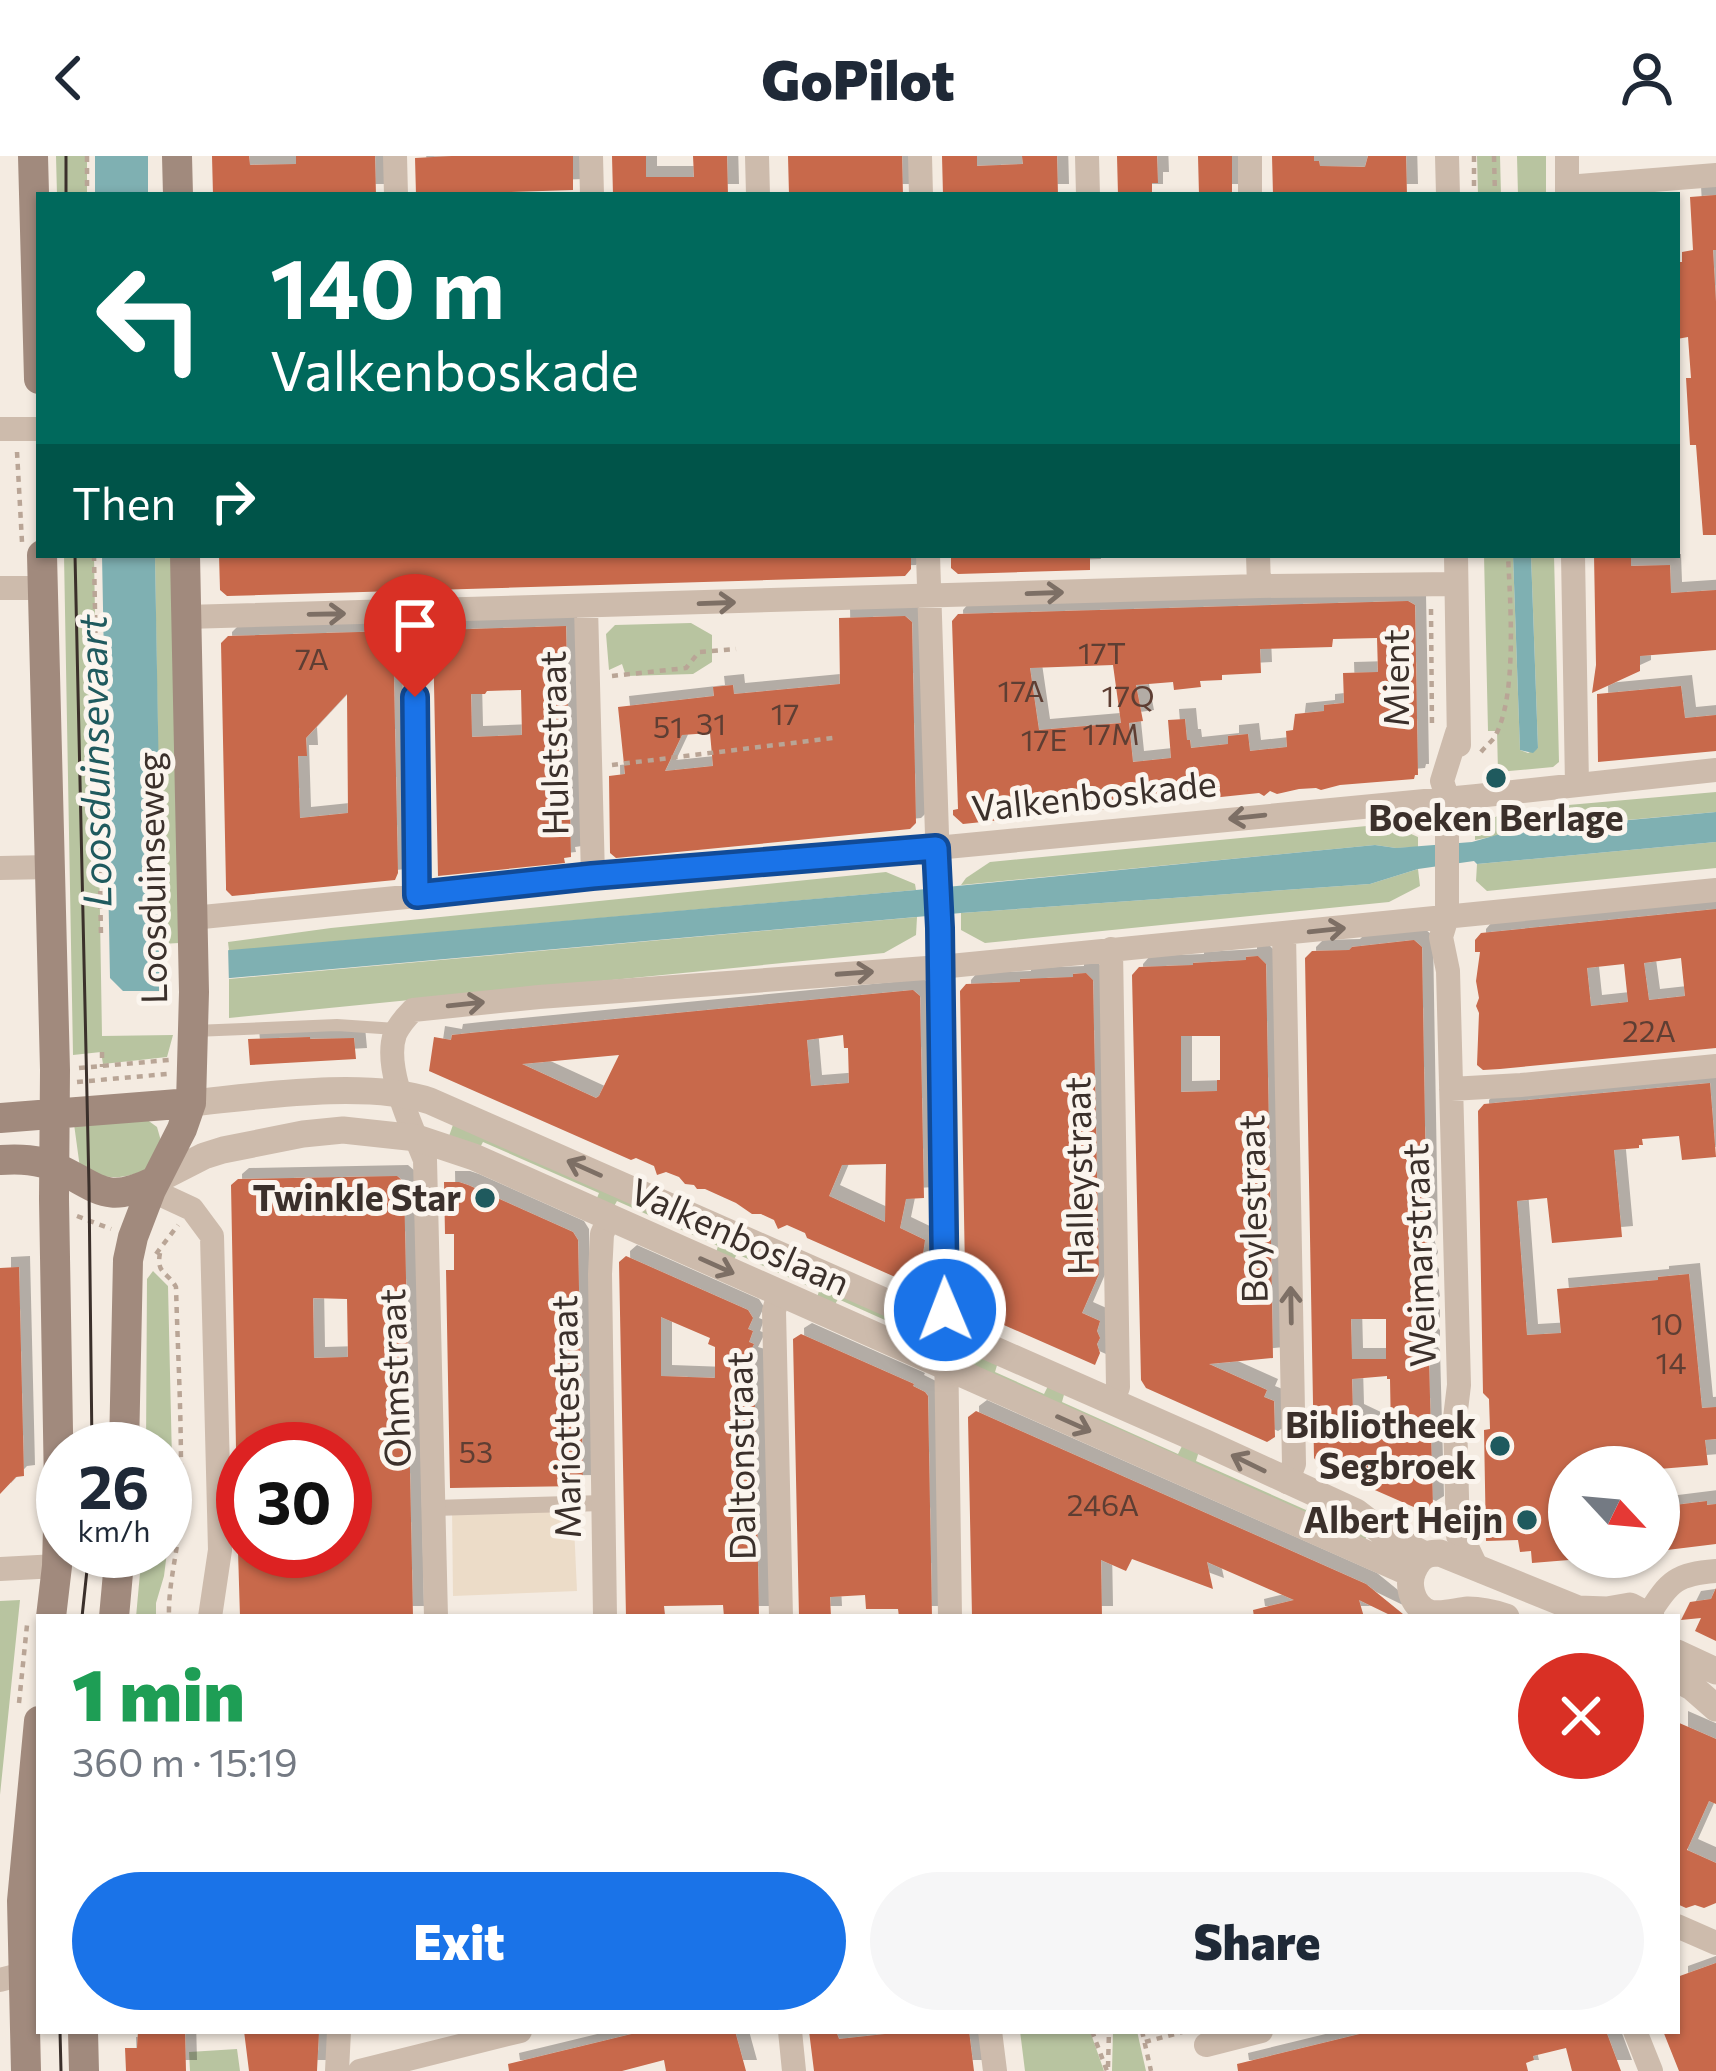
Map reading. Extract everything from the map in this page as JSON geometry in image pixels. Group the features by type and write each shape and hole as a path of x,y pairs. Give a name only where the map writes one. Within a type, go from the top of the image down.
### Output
{"main road":[{"path":"33,156 36,268"},
{"path":"177,156 178,192"},
{"path":"42,558 59,1422"},
{"name":"Loosduinseweg","path":"125,1422 128,1260 153,1186 191,1103 194,992 185,558"},
{"path":"0,1118 55,1090 191,1103"},
{"path":"0,1160 24,1159 54,1166 105,1192 153,1186"},
{"path":"51,1614 56,1578"},
{"path":"114,1614 118,1578"},
{"path":"26,2071 22,1901 36,1752"},
{"path":"83,2034 84,2071"}],"street":[{"path":"395,156 396,192"},
{"path":"591,156 592,192"},
{"path":"757,156 758,192"},
{"path":"920,156 921,192"},
{"path":"1087,156 1088,192"},
{"path":"1250,156 1250,192"},
{"path":"1447,156 1448,192"},
{"path":"1567,156 1567,191 1716,175"},
{"path":"0,429 36,429"},
{"path":"928,558 940,928 950,1614"},
{"path":"1258,558 1259,586"},
{"name":"Mient","path":"1447,797 1462,769 1444,583 1455,558"},
{"path":"1574,558 1577,785"},
{"path":"186,617 1444,583"},
{"path":"0,588 42,588"},
{"name":"Hulststraat","path":"586,608 592,876"},
{"path":"413,612 417,895"},
{"name":"Valkenboskade","path":"193,930 417,895 592,876 936,848 1716,770"},
{"name":"Weimarstraat","path":"1434,1555 1459,1385 1448,971 1441,938 1447,917 1447,797"},
{"path":"0,868 50,866"},
{"path":"401,1094 392,1048 396,1029 413,1010 940,967 1716,890"},
{"name":"Boylestraat","path":"1284,934 1294,1464 1287,1482"},
{"name":"Halleystraat","path":"1111,949 1118,1387 1112,1402"},
{"path":"1450,1089 1716,1066"},
{"name":"Valkenboslaan","path":"191,1103 357,1090 430,1101 1356,1512 1386,1535 1434,1555"},
{"name":"Ohmstraat","path":"401,1094 425,1160 436,1614"},
{"name":"Valkenboslaan","path":"153,1186 204,1156 303,1134 344,1130 417,1138 474,1157 948,1368 1434,1555"},
{"path":"153,1186 192,1209 212,1235 220,1550 210,1614"},
{"name":"Mariottestraat","path":"605,1614 599,1274 602,1234 609,1218"},
{"name":"Daltonstraat","path":"778,1293 774,1311 782,1614"},
{"path":"434,1508 603,1503"},
{"path":"1458,1614 1421,1614 1411,1591 1434,1555 1476,1566 1578,1609 1630,1606 1648,1614"},
{"path":"0,1569 36,1567"},
{"path":"1651,1614 1673,1580 1716,1570"},
{"path":"1680,1654 1716,1671"},
{"path":"1680,1681 1716,1708"},
{"path":"1680,1927 1716,1943"},
{"path":"337,2071 339,2034"},
{"path":"361,2071 508,2034"},
{"path":"790,2034 794,2071"},
{"path":"990,2034 995,2071"},
{"path":"1636,2034 1651,2071"},
{"path":"1199,2036 1213,2071"}],"lane":[{"path":"193,1052 337,1025 396,1029"}],"path":[{"path":"87,156 88,192"},
{"path":"1474,156 1474,192"},
{"path":"1494,156 1495,192"},
{"path":"94,558 101,936"},
{"path":"1479,754 1495,736 1507,685 1511,642 1508,558"},
{"name":"Mient","path":"1432,748 1444,583"},
{"path":"588,678 686,668 699,652 736,649"},
{"path":"590,767 833,738"},
{"path":"102,1052 102,1067"},
{"path":"55,1090 173,1074 193,1052"},
{"path":"55,1090 102,1067 193,1052"},
{"path":"54,1211 161,1247 158,1264 176,1287 180,1511 169,1614"},
{"path":"1093,2034 1107,2071"},
{"path":"1107,2071 1108,2034"},
{"path":"1143,2034 1151,2071"},
{"path":"1145,2042 1199,2036"}],"green space":[{"path":"56,156 87,156 87,192 57,192"},
{"path":"1477,156 1500,156 1501,192 1478,192"},
{"path":"1517,156 1546,156 1546,192 1518,192"},
{"path":"64,558 94,558 102,1036 173,1035 167,1057 103,1064 101,1052 73,1055"},
{"path":"155,558 172,558 179,943 161,944"},
{"path":"1484,558 1513,558 1520,750 1528,753 1538,748 1531,558 1554,558 1559,762 1553,767 1498,772 1497,731 1488,731"},
{"path":"691,623 712,635 712,662 693,674 626,676 622,664 609,670 606,634 615,625"},
{"path":"1716,792 1716,812 1538,828 1475,840 1475,829 1504,812 1537,809 1542,816 1557,815 1557,806"},
{"path":"1388,824 1418,837 1418,847 1375,845 961,885 990,862"},
{"path":"1716,842 1716,868 1487,891 1476,881 1477,864"},
{"path":"1418,869 1420,886 1389,902 985,943 961,930 961,913 1370,884"},
{"path":"886,872 915,884 916,890 229,951 228,942 331,928"},
{"path":"917,917 916,935 884,953 229,1018 229,979"},
{"path":"146,1119 157,1127 161,1141 146,1170 113,1177 80,1168 74,1124"},
{"path":"454,1122 922,1328 915,1345 902,1339 905,1329 838,1299 833,1308 816,1301 819,1291 737,1254 732,1263 715,1256 718,1246 617,1201 612,1210 595,1203 599,1193 483,1142 478,1151 448,1139"},
{"path":"153,1271 168,1286 171,1422 146,1422 147,1279"},
{"path":"970,1352 998,1362 995,1372 1044,1394 1049,1384 1065,1391 1062,1402 1178,1454 1183,1444 1199,1451 1196,1461 1306,1510 1311,1501 1369,1532 1363,1544 964,1362"},
{"path":"140,1578 163,1578 156,1614 136,1614"},
{"path":"20,1600 0,1795 0,1601"},
{"path":"1020,2034 1091,2034 1104,2071 1025,2071"},
{"path":"1113,2034 1138,2034 1146,2071 1112,2071"},
{"path":"237,2049 240,2071 190,2071 189,2052"}],"shaded area":[{"path":"573,1504 577,1591 453,1596 452,1507"}],"water":[{"path":"95,156 148,156 148,192 95,192"},
{"path":"102,558 155,558 162,956 1375,845 1396,848 1472,842 1511,831 1716,812 1716,842 1474,861 1418,869 1370,884 961,913 163,984 160,991 123,991 110,978"},
{"path":"1513,558 1531,558 1538,748 1533,753 1520,750"}],"pier":[{"path":"167,943 167,949 228,945 229,985 166,990 163,995 161,944"}],"building":[{"path":"212,156 249,156 250,165 296,164 296,156 375,156 376,192 213,192"},
{"path":"573,156 573,190 416,192 415,158"},
{"path":"612,156 646,156 646,177 694,177 693,156 727,156 728,192 613,192"},
{"path":"788,156 902,156 903,192 789,192"},
{"path":"942,156 977,156 977,166 1023,164 1022,156 1057,156 1058,192 943,192"},
{"path":"1117,156 1157,156 1158,183 1152,183 1152,192 1118,192"},
{"path":"1198,156 1232,156 1232,192 1199,192"},
{"path":"1272,156 1314,156 1320,166 1365,167 1368,156 1406,156 1407,192 1273,192"},
{"path":"1716,195 1716,535 1703,535 1696,445 1690,445 1688,337 1680,338 1680,262 1682,252 1693,250 1690,197"},
{"path":"219,558 911,558 905,576 227,596 220,590"},
{"path":"951,558 1090,558 1090,570 958,574 951,568"},
{"path":"1594,558 1631,558 1631,566 1670,565 1671,593 1716,590 1716,650 1640,656 1640,671 1592,693"},
{"path":"1408,601 1415,605 1418,775 1321,790 1270,791 1264,796 963,824 953,815 958,809 952,621 958,614","holes":["1377,638 1378,672 1343,673 1344,703 1295,714 1293,730 1286,731 1287,747 1250,751 1248,734 1228,736 1228,744 1191,748 1185,719 1168,720 1171,758 1133,762 1129,723 1143,721 1136,685 1173,682 1174,690 1201,687 1200,681 1222,680 1222,675 1261,673 1260,649 1332,647 1333,639","1113,665 1121,723 1039,730 1030,668"]},
{"path":"905,616 912,622 916,823 910,829 616,858 610,853 609,776 625,774 618,707 714,696 713,687 733,685 734,694 840,684 839,618","holes":["710,733 713,766 665,771 682,735"]},
{"path":"566,626 571,857 564,858 565,863 438,876 433,637 440,630","holes":["521,690 522,735 472,737 471,694"]},
{"path":"393,631 395,880 232,896 226,890 221,643 228,636","holes":["347,694 348,813 300,818 298,756 307,756 306,738"]},
{"path":"1681,686 1685,718 1716,715 1716,751 1598,762 1597,694"},
{"path":"1716,909 1716,1048 1483,1070 1477,1065 1480,952 1475,952 1475,940 1481,933","holes":["1681,958 1685,996 1649,1000 1644,963","1624,964 1628,1002 1591,1006 1587,968"]},
{"path":"1414,940 1422,947 1427,1245 1423,1274 1428,1287 1422,1294 1429,1307 1423,1314 1429,1328 1423,1334 1429,1341 1424,1354 1429,1361 1433,1507 1425,1512 1320,1466 1314,1458 1305,958 1312,951","holes":["1351,1319 1386,1319 1386,1359 1352,1359","1352,1379 1390,1379 1391,1433 1353,1415"]},
{"path":"1258,956 1266,964 1273,1358 1209,1364 1267,1390 1264,1397 1274,1401 1275,1437 1267,1442 1146,1388 1141,1380 1132,975 1139,967","holes":["1181,1036 1220,1036 1217,1091 1181,1092"]},
{"path":"1086,973 1093,980 1099,1274 1082,1313 1100,1321 1100,1353 1095,1365 972,1311 966,1302 965,1271 960,991 966,984"},
{"path":"913,990 920,996 924,1198 906,1199 900,1228 925,1240 925,1276 920,1288 787,1225 778,1229 774,1220 685,1184 679,1177 666,1172 657,1175 654,1166 429,1071 434,1037 451,1040 452,1035","holes":["843,1035 849,1083 811,1086 807,1040","619,1055 596,1098 522,1064","886,1164 885,1222 829,1196 842,1165"]},
{"path":"354,1038 356,1059 250,1065 248,1039"},
{"path":"1710,1083 1716,1157 1682,1160 1679,1136 1642,1139 1639,1148 1614,1150 1622,1237 1552,1243 1547,1198 1517,1201 1527,1335 1561,1333 1557,1289 1689,1274 1702,1408 1716,1407 1716,1439 1705,1440 1708,1465 1680,1467 1680,1446 1548,1446 1548,1562 1532,1563 1531,1551 1520,1552 1518,1540 1486,1541 1484,1430 1490,1429 1489,1399 1483,1393 1478,1111 1484,1104"},
{"path":"397,1176 404,1182 413,1614 240,1614 239,1578 372,1578 372,1422 235,1422 231,1185 238,1179","holes":["313,1298 347,1299 348,1357 314,1358"]},
{"path":"444,1182 468,1185 573,1232 578,1240 583,1486 450,1488 446,1270 454,1270 454,1234 445,1234"},
{"path":"626,1256 748,1310 753,1318 748,1329 753,1331 749,1342 754,1344 747,1358 754,1360 759,1614 724,1614 723,1605 664,1606 665,1614 626,1614 619,1262","holes":["661,1317 710,1338 708,1344 715,1347 715,1378 661,1376"]},
{"path":"19,1267 24,1476 16,1477 0,1494 0,1268"},
{"path":"801,1334 914,1384 928,1396 932,1614 866,1609 865,1595 830,1597 831,1614 799,1614 793,1339"},
{"path":"976,1411 1366,1584 1403,1614 1388,1614 1359,1600 1363,1614 1254,1614 1253,1610 1294,1600 1207,1562 1213,1589 1132,1559 1126,1571 1101,1560 1102,1614 972,1614 968,1417"},
{"path":"1680,1504 1716,1504 1716,1544 1680,1548"},
{"path":"1716,1588 1716,1641 1695,1631 1701,1618 1681,1620 1690,1602 1711,1599"},
{"path":"1680,1723 1716,1739 1716,1804 1709,1801 1687,1850 1716,1863 1716,1903 1680,1905"},
{"path":"1716,1963 1716,2071 1679,2071 1664,2034 1680,2034 1680,1976"},
{"path":"138,2034 185,2034 186,2071 126,2071 125,2048 137,2048"},
{"path":"244,2034 319,2034 317,2071 249,2071"},
{"path":"632,2034 736,2034 746,2071 666,2071 664,2060 622,2071 509,2071 508,2064"},
{"path":"809,2034 837,2034 839,2039 969,2034 974,2071 814,2071"},
{"path":"1360,2034 1607,2034 1621,2071 1572,2071 1566,2048 1533,2056 1526,2063 1528,2071 1238,2071 1237,2064"}],"tram line":[{"path":"66,156 66,192"},
{"path":"75,558 92,1422"},
{"path":"82,1614 86,1578"},
{"path":"60,2034 61,2071"}],"place":[{"name":"Boeken Berlage","path":"1496,778"},
{"name":"Twinkle Star","path":"485,1198"},
{"name":"Bibliotheek Segbroek","path":"1500,1446"},
{"name":"Albert Heijn","path":"1527,1520"}],"route":[{"path":"415,697 417,895 936,848 945,1310"}],"water label":[{"name":"Loosduinsevaart","path":"95,761"}]}
